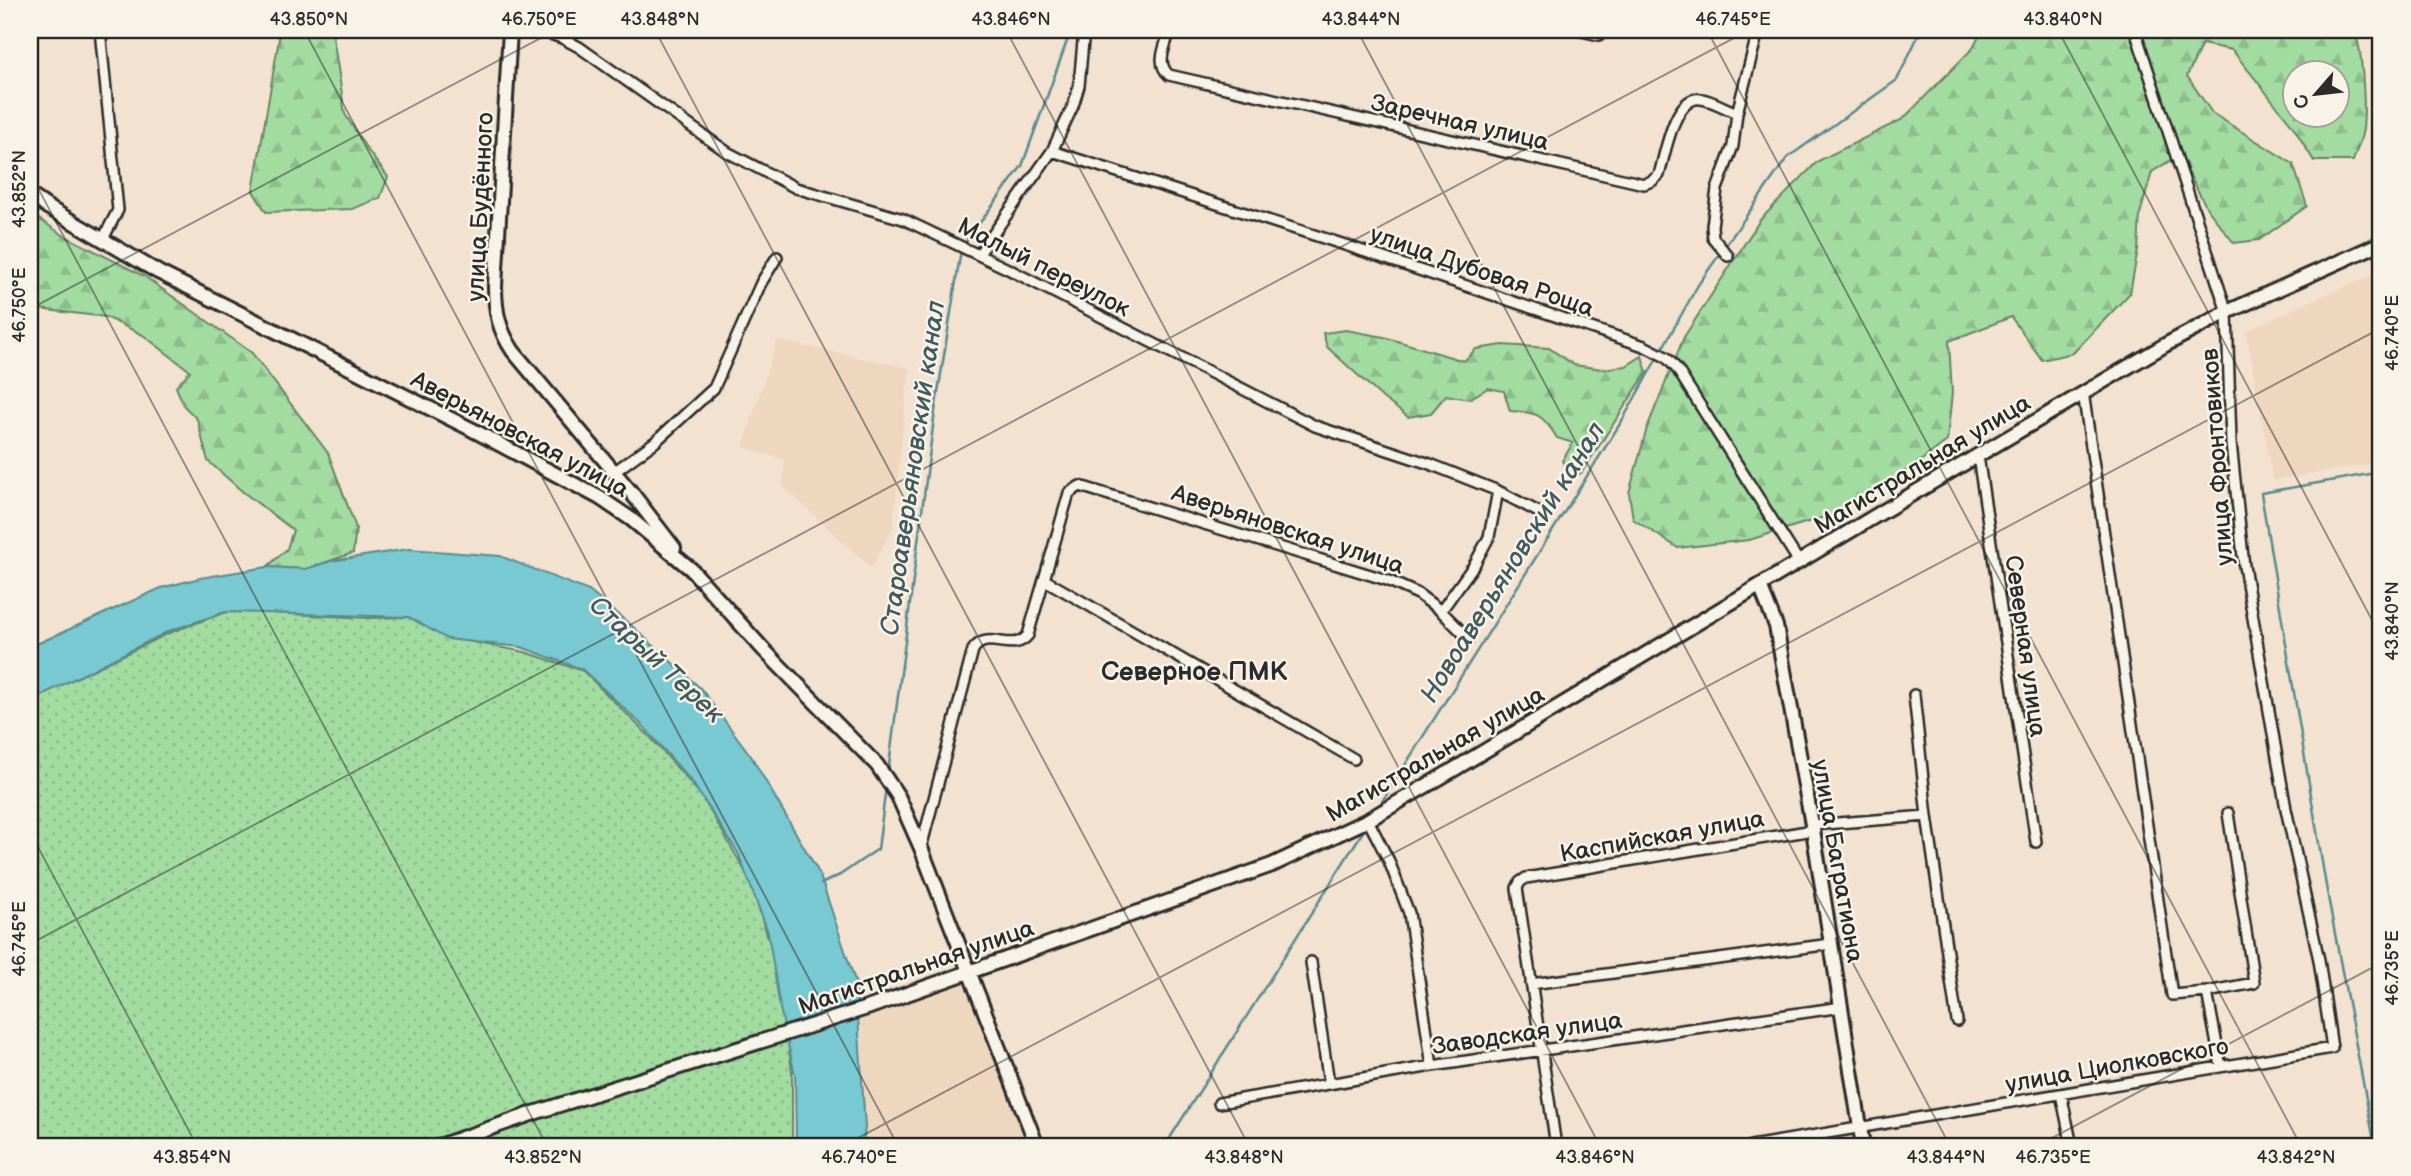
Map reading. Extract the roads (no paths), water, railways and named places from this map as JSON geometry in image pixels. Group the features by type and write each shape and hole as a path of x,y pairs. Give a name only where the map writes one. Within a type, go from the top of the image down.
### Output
{"street":[{"path":"100,30 118,210 103,239"},
{"name":"улица Будённого","path":"510,30 495,286 495,310 501,333 692,570"},
{"name":"Малый переулок","path":"538,30 579,47 727,152 796,188 903,219 979,254 1315,426 1430,464 1498,491 1546,516"},
{"path":"979,254 1052,151 1079,86 1084,30"},
{"name":"Заречная улица","path":"1170,30 1161,60 1163,69 1169,75 1644,184 1659,175 1676,117 1682,106 1692,100 1701,99 1737,113"},
{"path":"1577,30 1598,35"},
{"path":"1728,256 1713,238 1717,188 1733,146 1737,113 1760,30"},
{"name":"улица Фронтовиков","path":"2134,30 2227,312 2231,443 2244,566 2303,891"},
{"name":"улица Дубовая Роща","path":"1052,151 1356,248 1644,346 1666,357 1677,369 1799,562"},
{"name":"Аверьяновская улица","path":"30,195 158,272 471,429 600,498 631,519 692,570 763,649 877,765 898,796 921,848 1037,1146"},
{"name":"Магистральная улица","path":"439,1146 537,1112 867,1008 1272,865 1368,820 2083,393 2227,312 2381,243"},
{"path":"614,472 655,442 714,388 761,283 777,257"},
{"path":"2083,393 2172,995 2207,992 2253,983 2228,813"},
{"name":"Северная улица","path":"1978,456 2036,842"},
{"name":"Аверьяновская улица","path":"1045,580 1069,493 1080,486 1387,580 1418,594 1441,611 1469,639"},
{"path":"1441,611 1474,565 1489,537 1498,491"},
{"path":"921,848 972,650 977,643 986,639 1016,644 1023,642 1028,635 1045,580 1354,759"},
{"name":"улица Багратиона","path":"1760,586 1776,626 1812,827 1863,1146"},
{"path":"1914,695 1927,816 1957,1021"},
{"name":"Каспийская улица","path":"1531,984 1517,888 1525,878 1812,827 1927,816"},
{"path":"1368,820 1389,861 1409,914 1432,1066"},
{"name":"улица Циолковского","path":"1751,1146 2332,1048 2319,960 2303,891"},
{"name":"Заводская улица","path":"1531,984 1831,944"},
{"path":"1311,962 1329,1083"},
{"path":"1531,984 1556,1146"},
{"path":"2207,992 2221,1066"},
{"name":"Заводская улица","path":"1219,1103 1432,1066 1842,1007"},
{"path":"2061,1094 2072,1146"}],"water":[{"name":"Старый Терек","path":"409,549 500,556 589,591 701,689 751,756 819,873 856,984 865,1127 863,1146 796,1146 795,1075 780,1008 768,932 738,853 692,782 644,727 582,669 521,647 447,639 409,617 225,612 169,631 30,701 30,647 161,588 200,578 267,567 306,569 331,561"}],"waterway":[{"name":"Староаверьяновский канал","path":"964,244 1022,166 1071,30"},
{"name":"Новоаверьяновский канал","path":"1378,808 1623,419 1698,285 1787,158 1897,80 1921,30"},
{"name":"Староаверьяновский канал","path":"888,773 935,411 961,250"},
{"path":"2375,1146 2326,886 2261,493 2381,472"},
{"name":"Староаверьяновский канал","path":"821,884 840,875 878,849 886,787"},
{"name":"Новоаверьяновский канал","path":"1165,1146 1367,825"}],"district":[{"name":"Северное ПМК","path":"1194,671"}]}
